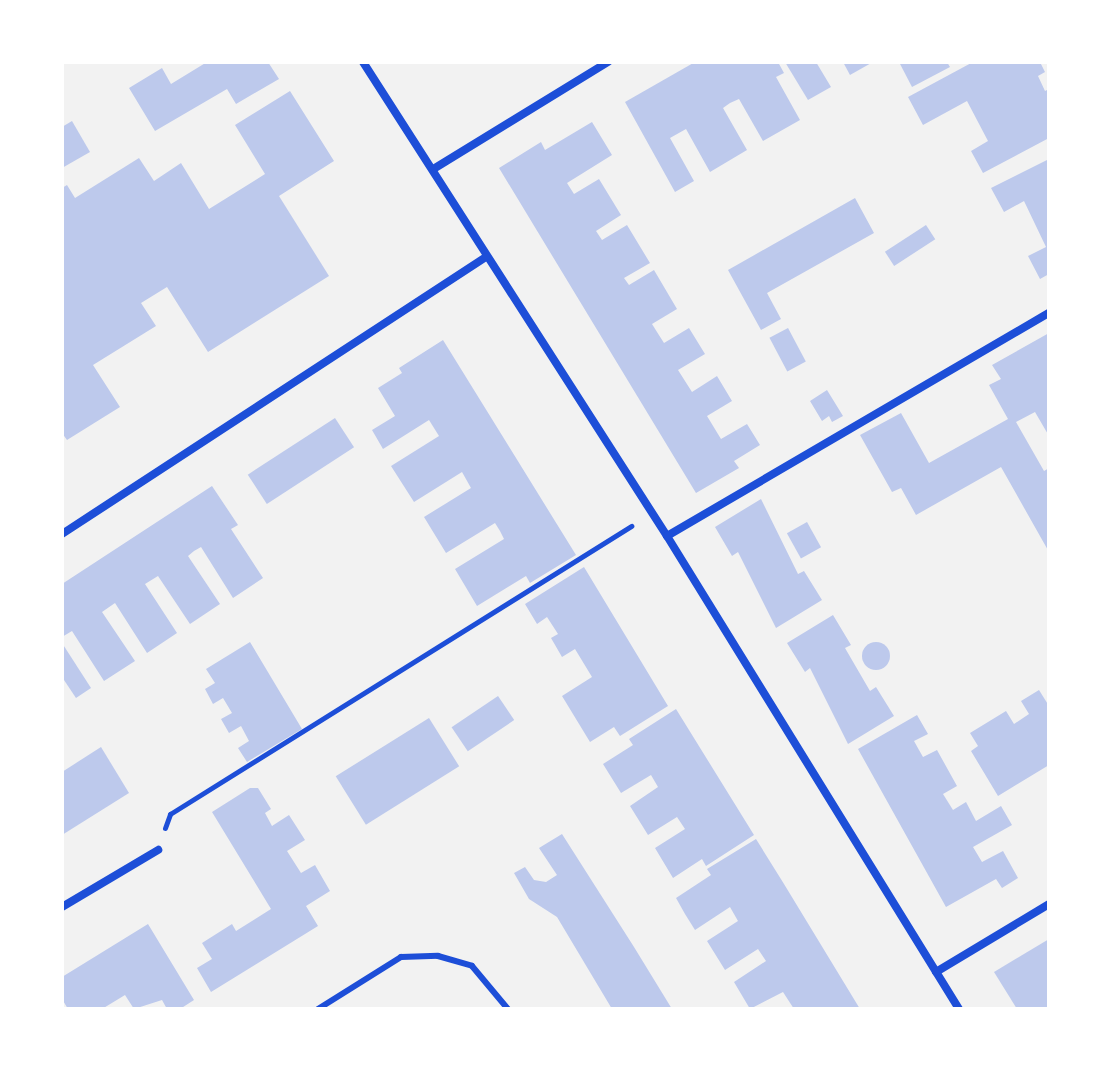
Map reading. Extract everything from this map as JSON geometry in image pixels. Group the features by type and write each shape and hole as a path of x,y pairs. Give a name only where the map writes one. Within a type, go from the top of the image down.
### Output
{"street":[{"path":"363,62 435,168 486,257 652,512 959,1009"},
{"path":"435,168 608,62"},
{"path":"62,534 486,257"},
{"path":"667,536 1049,313"},
{"path":"62,907 158,850"},
{"path":"936,972 1049,904"}],"lane":[{"path":"318,1009 401,957 438,956 472,966 508,1009"}],"path":[{"path":"158,850 170,814 652,512"}],"building":[{"path":"207,62 268,62 279,79 236,104 227,89 155,131 129,88 162,68 171,84"},
{"path":"695,62 778,62 784,73 776,77 800,120 763,141 739,99 730,103 723,108 747,150 710,172 686,129 670,138 694,181 675,192 625,102"},
{"path":"785,62 816,62 831,87 808,100"},
{"path":"843,62 873,62 850,75"},
{"path":"899,62 947,62 950,67 912,87"},
{"path":"973,62 1040,62 1045,72 1038,76 1045,91 1049,89 1049,138 983,173 971,151 988,141 967,101 923,125 908,97"},
{"path":"290,91 334,161 279,196 329,276 208,352 167,287 141,303 156,326 93,365 120,407 67,440 62,433 62,188 67,185 75,198 139,158 154,181 181,163 209,209 265,174 235,125"},
{"path":"72,121 90,152 62,168 62,127"},
{"path":"592,122 612,155 567,183 574,194 599,179 621,215 596,231 602,240 627,225 650,263 624,278 629,285 654,270 677,309 652,324 664,343 689,328 705,354 678,370 692,392 717,376 732,401 707,416 721,439 747,424 760,445 734,461 739,468 696,493 499,168 541,142 545,150"},
{"path":"1049,159 1049,274 1040,279 1028,256 1046,247 1024,201 1004,212 991,188"},
{"path":"855,198 874,233 767,293 781,319 761,330 728,270"},
{"path":"926,225 935,239 894,266 885,252"},
{"path":"788,328 806,362 787,371 769,338"},
{"path":"1049,333 1049,436 1035,412 1016,422 1044,471 1049,468 1049,552 1001,467 916,515 901,488 892,492 860,435 901,413 929,463 1008,419 989,385 1001,379 992,365"},
{"path":"443,340 576,555 530,583 526,576 477,606 455,569 504,539 500,531 495,523 446,553 424,517 471,488 462,472 414,502 391,466 439,436 429,420 383,449 372,430 395,416 378,388 402,373 399,368"},
{"path":"827,390 843,416 832,422 829,416 822,421 810,401"},
{"path":"335,418 354,447 267,504 248,475"},
{"path":"212,486 238,525 231,529 263,578 233,598 201,547 194,551 188,556 220,604 190,624 158,576 145,584 177,633 147,653 115,603 102,612 135,661 104,681 72,631 62,637 62,584"},
{"path":"761,499 798,574 804,571 822,600 776,628 738,552 732,556 715,527"},
{"path":"807,522 821,547 801,559 787,533"},
{"path":"584,567 668,706 620,736 614,727 590,742 562,696 592,677 575,649 562,657 551,638 558,634 547,617 537,624 525,604"},
{"path":"833,615 851,645 845,648 870,691 876,687 894,716 848,744 810,668 805,672 787,643"},
{"path":"250,642 302,729 247,762 238,748 249,741 241,726 229,733 221,719 232,713 223,698 213,704 205,689 215,683 206,669"},
{"path":"876,642 886,646 890,656 886,666 876,670 866,666 862,656 866,646"},
{"path":"62,643 91,688 76,698 62,677"},
{"path":"1039,690 1049,706 1049,765 998,796 971,751 978,746 970,733 1006,711 1014,724 1029,714 1021,701"},
{"path":"498,696 514,720 468,751 452,727"},
{"path":"676,709 754,835 706,866 702,859 673,878 655,848 685,829 677,817 648,835 630,806 658,787 651,775 621,793 603,764 633,745 629,739"},
{"path":"917,715 928,734 914,741 919,750 923,757 937,750 957,786 943,794 953,810 966,802 976,821 1001,806 1012,825 973,847 982,862 1003,851 1018,878 1002,888 996,879 946,907 858,749"},
{"path":"429,718 459,766 366,825 336,776"},
{"path":"101,747 129,793 62,835 62,772"},
{"path":"250,788 258,788 271,809 265,813 272,826 289,815 305,840 287,851 301,873 315,865 330,891 306,906 318,926 211,992 197,968 212,959 202,943 232,924 236,931 271,909 212,812"},
{"path":"562,834 672,1009 612,1009 557,917 529,899 514,873 525,867 534,880 546,882 557,875 539,848"},
{"path":"756,839 860,1009 794,1009 783,992 750,1009 734,982 766,961 758,949 725,970 707,941 738,921 730,907 695,930 685,914 676,898 711,875 707,869"},
{"path":"148,924 194,1000 180,1009 167,1009 162,1000 134,1009 125,995 102,1009 68,1009 62,999 62,977"},
{"path":"1049,939 1049,1009 1017,1009 994,972"}]}
